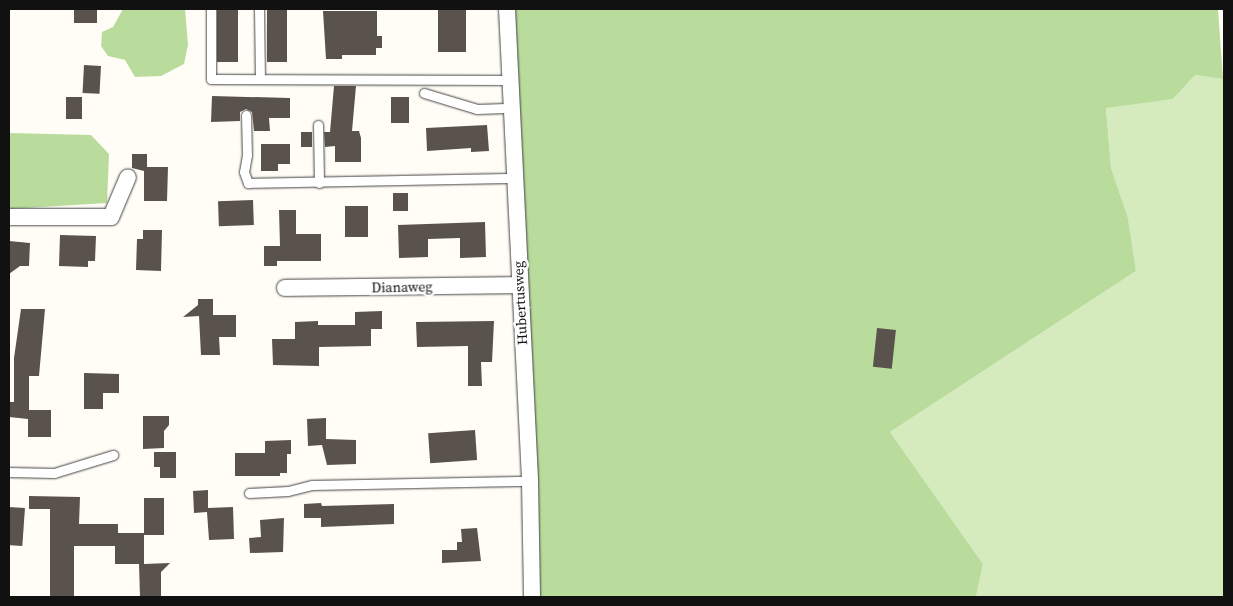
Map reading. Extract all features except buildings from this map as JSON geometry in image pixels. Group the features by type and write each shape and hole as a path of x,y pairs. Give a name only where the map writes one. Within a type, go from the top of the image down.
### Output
{"street":[{"name":"Hubertusweg","path":"508,9 519,285 530,481 532,597"},
{"path":"9,217 111,217 128,177"},
{"name":"Dianaweg","path":"285,288 519,285"}],"lane":[{"path":"210,9 210,79 511,80"},
{"path":"259,9 260,79"},
{"path":"424,93 477,109 512,108"},
{"path":"246,115 248,155 244,172 248,183 516,178"},
{"path":"318,126 319,183"},
{"path":"9,472 54,473 113,455"},
{"path":"249,493 288,491 312,485 530,481"}],"green space":[{"path":"123,9 185,9 188,45 184,64 161,76 135,77 125,60 108,56 101,46 102,32 113,27"},
{"path":"513,9 1218,9 1223,79 1195,75 1173,99 1106,108 1111,168 1128,218 1136,271 890,432 983,564 976,597 537,597"},
{"path":"1195,75 1223,79 1224,91 1224,597 976,597 983,564 890,432 1136,271 1128,218 1111,168 1106,107 1173,99"},
{"path":"9,133 91,135 109,154 107,203 9,209"}]}
